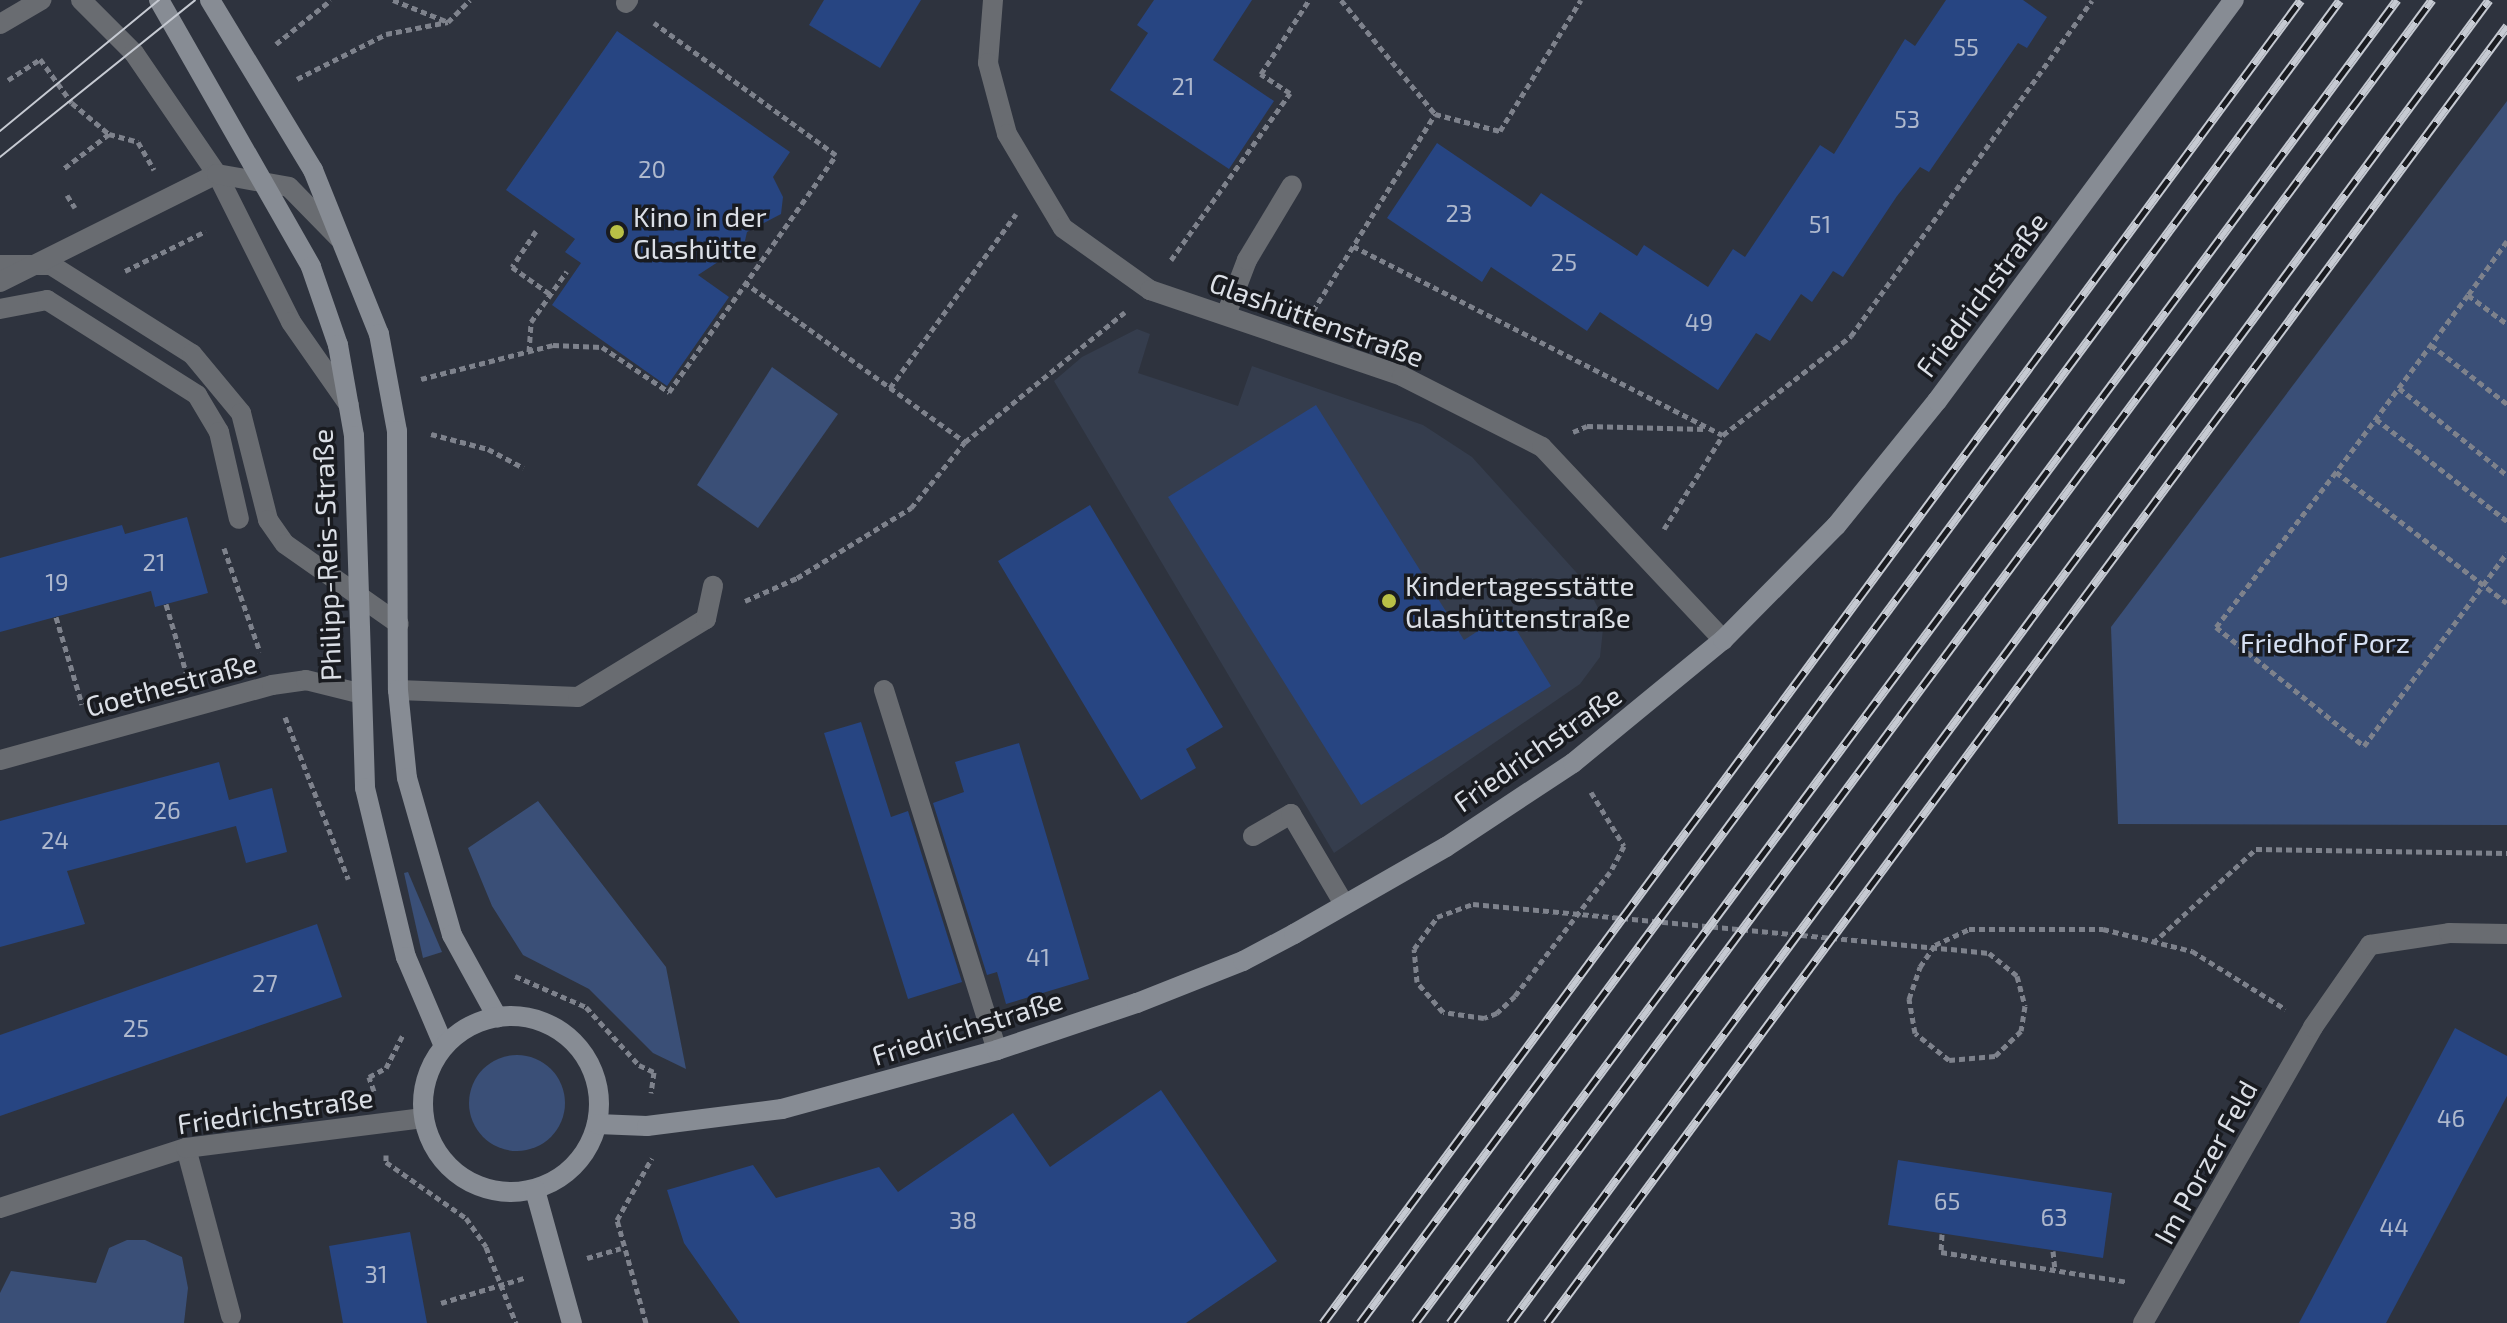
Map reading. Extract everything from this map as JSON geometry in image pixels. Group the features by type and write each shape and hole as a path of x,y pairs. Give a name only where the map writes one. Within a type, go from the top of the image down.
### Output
{"street":[{"path":"0,24 41,0"},
{"path":"81,0 134,53 217,174 291,322 349,405"},
{"name":"Philipp-Reis-Straße","path":"159,0 265,181 311,267 338,345 349,405 358,693 365,788 406,957 444,1046"},
{"path":"210,0 313,170 350,250 379,334 396,432 398,690 407,778 425,857 452,935 497,1017"},
{"name":"Glashüttenstraße","path":"993,0 988,63 1007,134 1035,187 1063,228 1150,290 1402,376 1542,447 1646,553 1723,640"},
{"name":"Friedrichstraße","path":"597,1124 738,1118 997,1050 1243,961 1446,847 1573,763 1723,640 1836,526 1937,401 2234,0"},
{"path":"0,282 217,174 289,187 307,201 350,250"},
{"path":"1226,315 1247,260 1292,185"},
{"path":"0,265 51,265 192,354 216,377 241,413 268,520 327,579 356,588 399,624"},
{"path":"0,309 47,300 197,395 219,432 239,519"},
{"path":"398,690 578,697 706,619 713,586"},
{"name":"Goethestraße","path":"0,760 272,685 306,680 358,693"},
{"path":"884,690 997,1050"},
{"path":"1253,836 1291,814 1344,904"},
{"name":"Im Porzer Feld","path":"2143,1323 2167,1288 2313,1027 2370,945 2449,933 2507,934"},
{"path":"497,1017 553,1026 576,1044 599,1096 597,1124 575,1165 535,1190 514,1193 472,1184 440,1157 423,1118 429,1067 444,1046 467,1027 497,1017"},
{"name":"Friedrichstraße","path":"0,1208 186,1148 423,1118"},
{"path":"186,1148 231,1316"},
{"path":"535,1190 572,1323"}],"path":[{"path":"249,63 331,0"},
{"path":"393,0 448,22"},
{"path":"292,81 386,34 448,22 470,0"},
{"path":"706,619 797,578 911,508 965,442 1150,290 1290,93 1261,74 1309,0"},
{"path":"1341,0 1435,114 1500,131 1579,1"},
{"path":"1646,553 1723,435 1851,336 2092,0"},
{"path":"420,379 553,345 602,347 669,392 836,155 627,2"},
{"path":"8,80 40,59 72,103 109,134 63,169"},
{"path":"1297,338 1435,114"},
{"path":"890,388 1035,187"},
{"path":"67,195 117,275 212,229"},
{"path":"536,231 512,267 550,294"},
{"path":"2507,241 2376,419 2216,627 2364,746 2507,553"},
{"path":"1353,246 1723,435"},
{"path":"529,352 525,343 531,322 567,271"},
{"path":"744,282 965,442"},
{"path":"2468,295 2507,324"},
{"path":"2431,345 2507,404"},
{"path":"2399,388 2507,475"},
{"path":"2376,419 2507,521"},
{"path":"1542,447 1587,426 1710,430"},
{"path":"396,432 425,430 440,441 488,449 523,468"},
{"path":"2336,472 2507,603"},
{"path":"219,535 272,685 353,891"},
{"path":"166,604 197,707"},
{"path":"56,617 92,735"},
{"path":"1573,763 1624,846 1515,996 1484,1018 1443,1012 1417,982 1413,965 1420,933 1437,917 1473,904 1989,953 2017,976 2025,1006 2021,1031 2008,1046 1979,1060 1949,1060 1936,1053 1915,1033 1909,1014 1920,967 1935,945 1969,929 2103,929 2192,951 2313,1027"},
{"path":"2153,943 2256,849 2507,853"},
{"path":"1942,1234 1941,1252 2167,1288"},
{"path":"2053,1251 2055,1270"},
{"path":"441,1303 503,1284 516,1323"}],"shaded area":[{"name":"Kindertagesstätte Glashüttenstraße","path":"1137,329 1150,334 1138,373 1238,406 1252,366 1423,425 1472,457 1585,582 1604,620 1600,657 1580,684 1334,853 1054,381 1082,357"}],"green space":[{"name":"Friedhof Porz","path":"2507,101 2507,825 2118,824 2111,627"},
{"path":"772,367 838,414 758,528 697,485"},
{"path":"538,801 666,967 686,1069 653,1053 589,989 523,955 492,906 468,848"},
{"path":"408,872 442,952 423,958 404,873"},
{"path":"517,1055 535,1059 551,1069 561,1085 565,1103 561,1121 551,1137 535,1147 517,1151 499,1147 483,1137 473,1121 469,1103 473,1085 483,1069 499,1059"},
{"path":"127,1240 145,1240 182,1257 188,1288 184,1323 0,1323 0,1293 11,1271 96,1283 109,1248"}],"building":[{"path":"824,0 921,0 880,68 809,25"},
{"path":"1154,0 1252,0 1213,60 1274,101 1229,169 1110,90 1148,33 1137,25"},
{"path":"1946,0 2023,0 2047,17 2027,48 2018,43 1929,172 1920,167 1897,196 1843,277 1833,271 1812,302 1801,294 1770,341 1756,333 1718,390 1600,312 1587,331 1491,267 1482,282 1387,218 1437,143 1531,207 1541,193 1637,256 1644,245 1708,287 1733,249 1745,257 1820,145 1834,154 1905,39 1915,46"},
{"path":"617,31 790,152 773,177 783,197 781,214 747,232 744,245 698,275 729,297 667,386 552,305 581,263 565,252 575,239 506,190"},
{"path":"1316,405 1464,640 1506,613 1551,686 1361,805 1168,497"},
{"path":"1090,505 1223,727 1186,749 1196,768 1141,800 998,561"},
{"path":"187,517 208,593 155,607 151,591 0,632 0,558 122,525 125,534"},
{"path":"861,722 891,817 908,811 962,982 908,999 824,733"},
{"path":"1019,743 1089,979 1006,1004 997,972 987,975 933,803 964,792 955,762"},
{"path":"219,762 229,800 272,788 287,852 246,863 236,826 67,871 85,924 0,947 0,821"},
{"path":"317,924 342,997 0,1116 0,1035"},
{"path":"2455,1028 2507,1056 2507,1096 2386,1323 2299,1323"},
{"path":"1161,1090 1277,1261 1186,1323 740,1323 684,1243 667,1190 753,1165 776,1198 879,1167 898,1192 1013,1113 1050,1167"},
{"path":"1898,1160 2112,1193 2103,1258 1888,1225"},
{"path":"410,1232 427,1323 343,1323 329,1246"}],"tram line":[{"path":"0,131 159,0"},
{"path":"0,157 195,0"}],"railway":[{"path":"1323,1323 2301,0"},
{"path":"1360,1323 2340,0"},
{"path":"1415,1323 2397,0"},
{"path":"1450,1323 2432,0"},
{"path":"1510,1323 2489,0"},
{"path":"1547,1323 2507,26"}],"place":[{"name":"Kino in der Glashütte","path":"617,232"},
{"name":"Kindertagesstätte Glashüttenstraße","path":"1389,601"}]}
